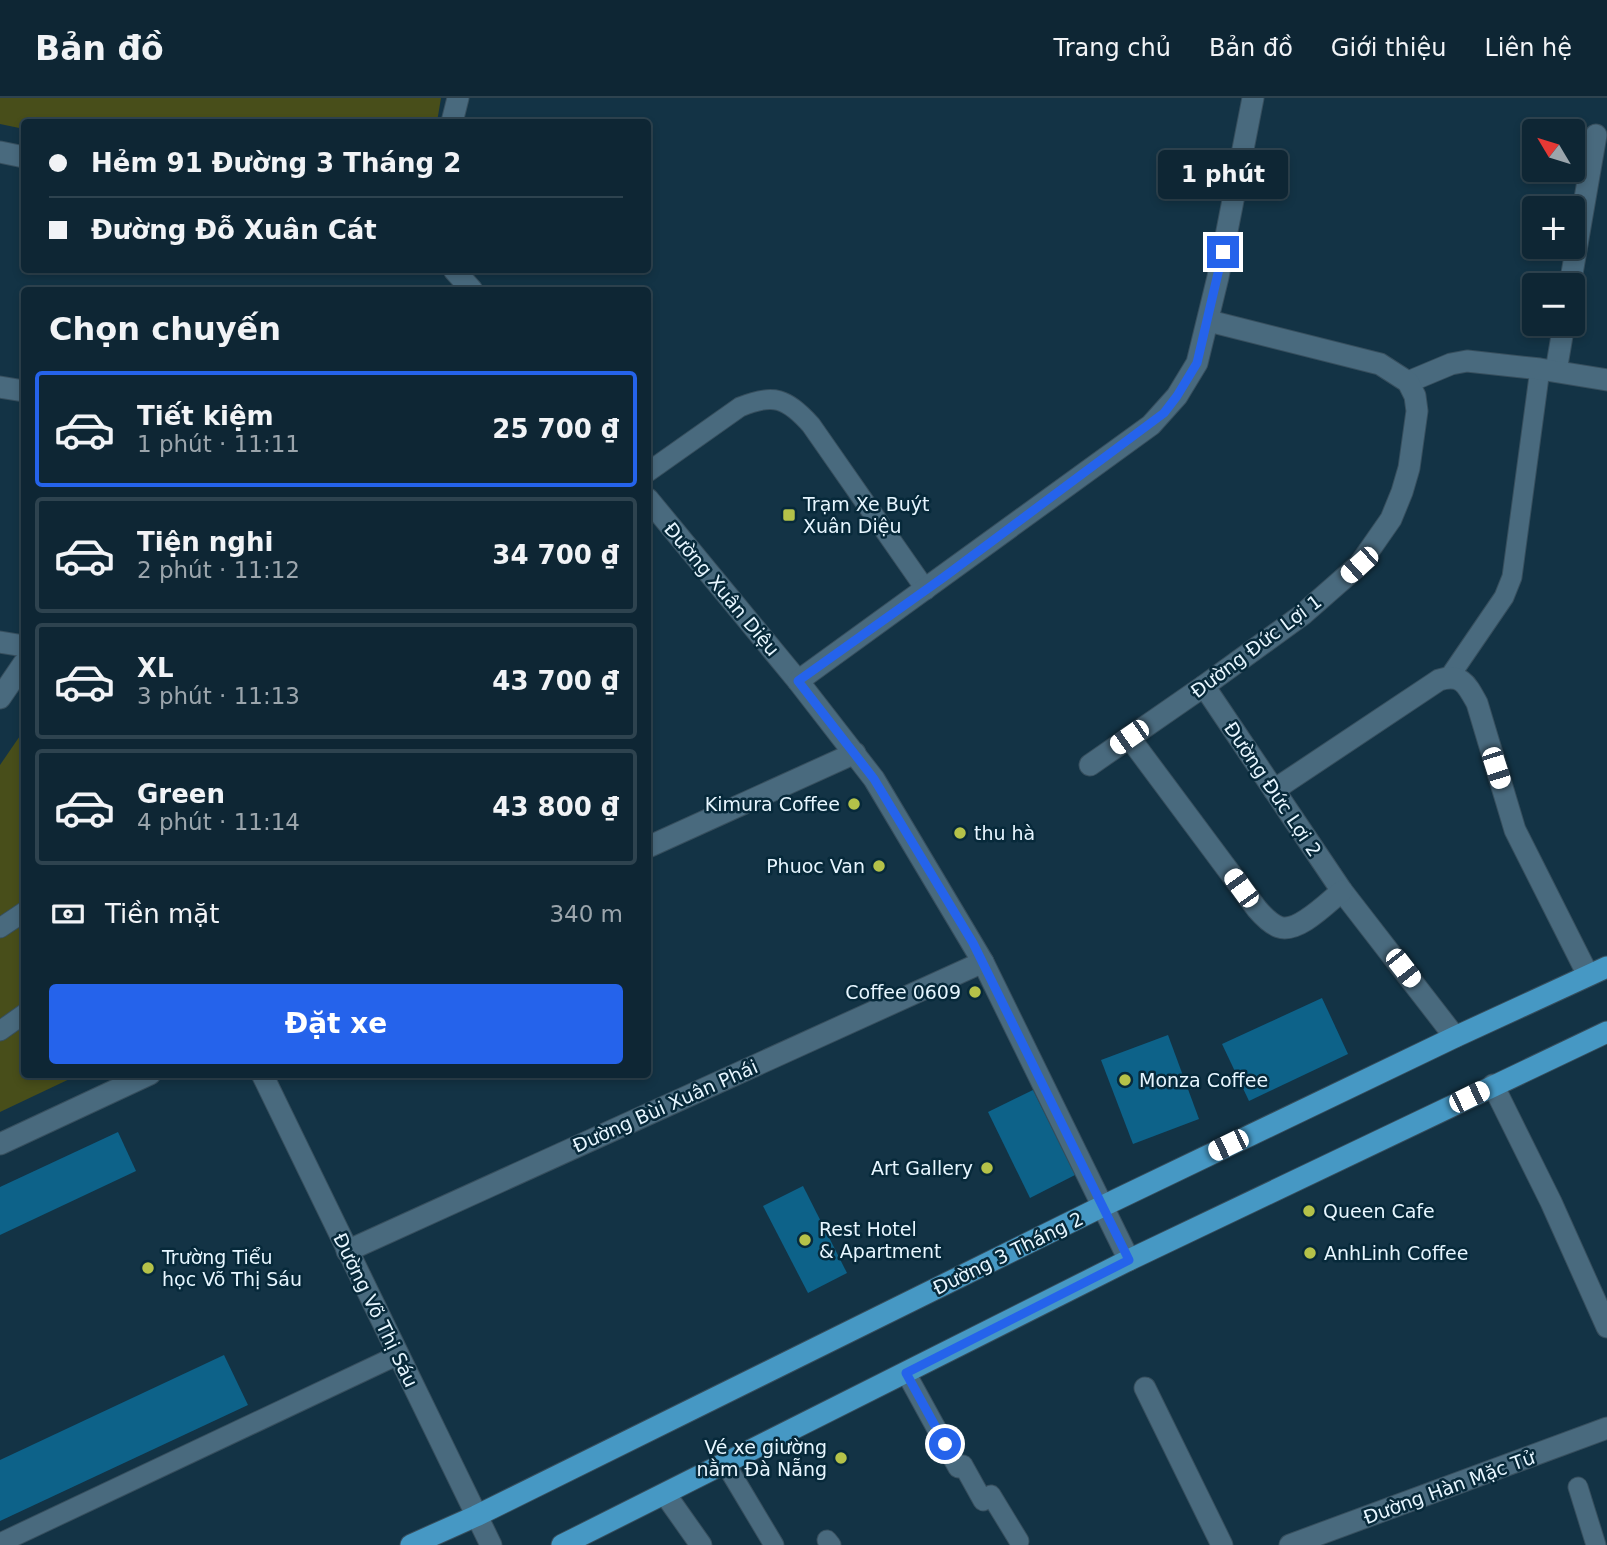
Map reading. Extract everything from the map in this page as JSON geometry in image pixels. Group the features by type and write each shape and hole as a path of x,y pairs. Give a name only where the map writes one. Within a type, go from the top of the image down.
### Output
{"main road":[{"name":"Đường 3 Tháng 2","path":"411,1545 476,1516 1103,1206 1597,971"},
{"path":"562,1545 1129,1260 1607,1031"}],"street":[{"path":"454,119 457,98"},
{"path":"798,681 926,590 1164,413 1197,363 1209,321 1253,98"},
{"path":"1572,273 1596,135"},
{"path":"0,152 21,156"},
{"path":"457,273 469,287"},
{"path":"1209,321 1380,364 1408,382 1451,364 1467,361 1607,380"},
{"path":"1548,370 1560,336"},
{"name":"Đường Đức Lợi 1","path":"1090,765 1205,687 1301,615 1359,565 1391,519 1409,468 1417,411 1415,396 1408,382"},
{"path":"0,387 21,390"},
{"name":"Đường Xuân Diệu","path":"651,503 798,681 874,779 983,962 1129,1260"},
{"path":"0,642 21,646"},
{"path":"0,698 21,667"},
{"path":"1274,790 1438,680 1450,677 1460,679 1477,704 1516,830 1597,971"},
{"name":"Đường Đức Lợi 2","path":"1205,687 1342,891 1455,1037"},
{"path":"1129,737 1257,909 1279,928 1289,929 1301,924 1342,891"},
{"path":"651,846 855,752"},
{"name":"Đường Bùi Xuân Phái","path":"347,1251 983,962"},
{"path":"0,1144 141,1078"},
{"name":"Đường Võ Thị Sáu","path":"264,1078 491,1545"},
{"path":"1493,1085 1551,1202 1607,1327"},
{"path":"1145,1388 1222,1545"},
{"name":"Đường Hàn Mặc Tử","path":"1290,1545 1607,1429"},
{"path":"665,1494 701,1545"}],"lane":[{"path":"1450,677 1504,597 1512,577 1548,370"},
{"path":"651,470 740,407 755,400 771,398 786,402 811,425 926,590"},
{"path":"0,928 21,914"},
{"path":"0,1031 21,1016"},
{"path":"0,1543 398,1355"},
{"path":"906,1373 958,1468 963,1465 983,1501 990,1495 1018,1541"},
{"path":"725,1464 774,1545"},
{"path":"1578,1487 1596,1545"}],"green space":[{"path":"0,98 441,98 438,119 21,119 21,128 0,124"},
{"path":"21,734 21,1078 72,1078 0,1112 0,765"}],"building":[{"path":"1322,998 1348,1054 1249,1101 1222,1044"},
{"path":"1168,1035 1199,1119 1133,1144 1101,1060"},
{"path":"1033,1090 1075,1175 1030,1198 988,1112"},
{"path":"118,1132 136,1171 0,1235 0,1187"},
{"name":"Rest Hotel & Apartment","path":"803,1186 847,1273 808,1293 763,1206"},
{"path":"224,1355 248,1405 0,1521 0,1460"}],"place":[{"name":"Trạm Xe Buýt Xuân Diệu","path":"789,515"},
{"name":"Kimura Coffee","path":"854,804"},
{"name":"thu hà","path":"960,833"},
{"name":"Phuoc Van","path":"879,866"},
{"name":"Coffee 0609","path":"975,992"},
{"name":"Monza Coffee","path":"1125,1080"},
{"name":"Art Gallery","path":"987,1168"},
{"name":"Queen Cafe","path":"1309,1211"},
{"name":"Rest Hotel & Apartment","path":"805,1240"},
{"name":"AnhLinh Coffee","path":"1310,1253"},
{"name":"Trường Tiểu học Võ Thị Sáu","path":"148,1268"},
{"name":"Vé xe giường nằm Đà Nẵng","path":"841,1458"}],"route":[{"path":"945,1444 906,1373 1129,1260 973,943 874,779 798,681 944,577 1164,413 1197,363 1209,321 1223,252"}]}
